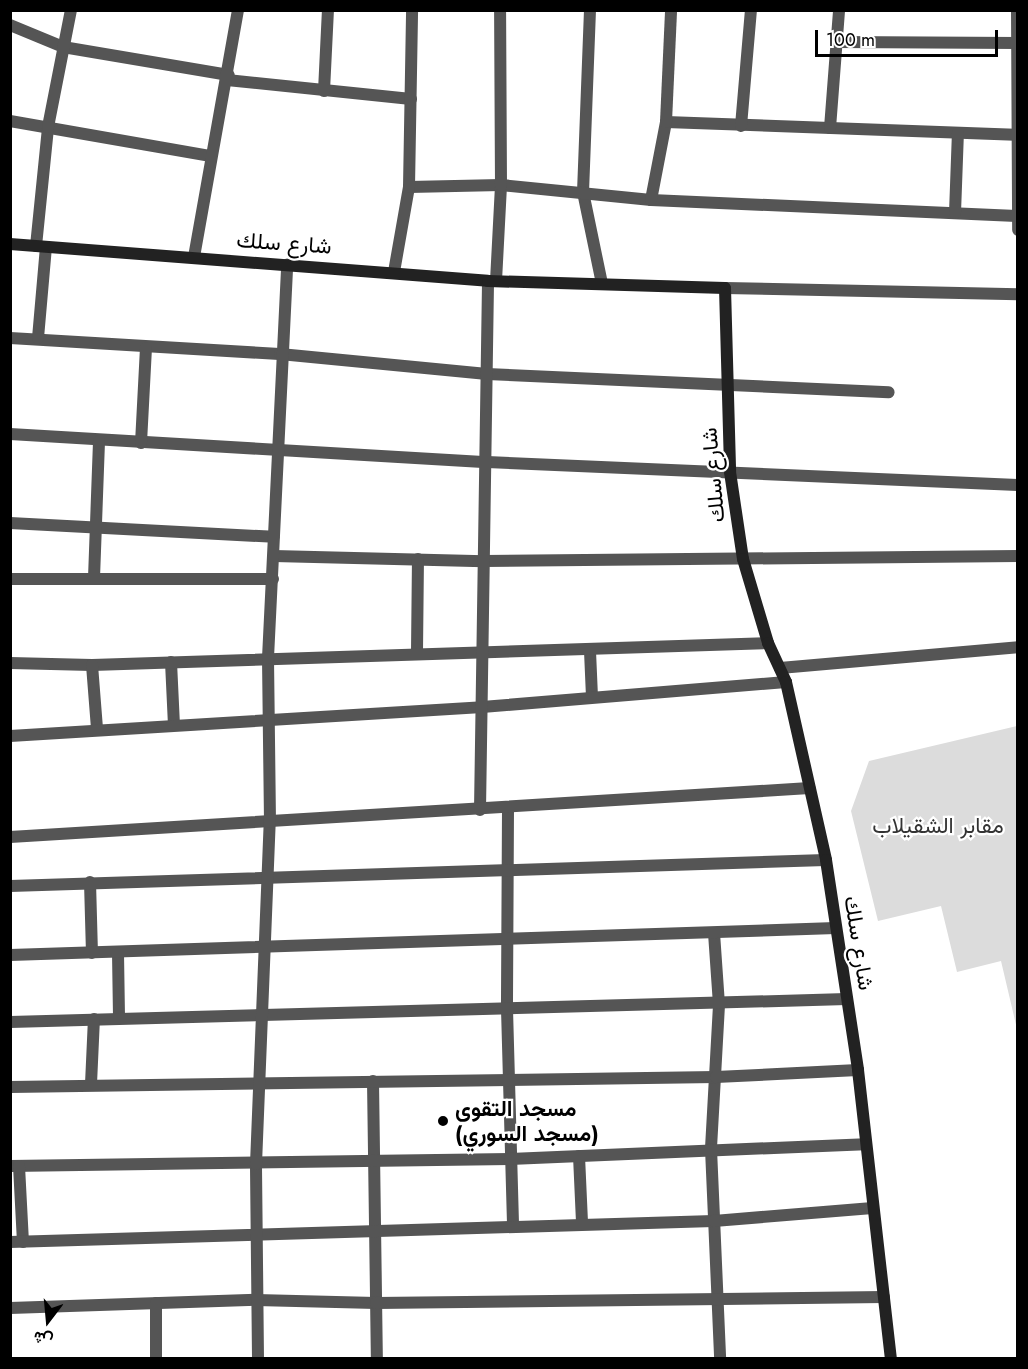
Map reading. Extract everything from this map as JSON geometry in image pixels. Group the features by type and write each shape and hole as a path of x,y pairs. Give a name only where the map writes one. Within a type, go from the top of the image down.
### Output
{"street":[{"path":"38,338 48,127 71,10"},
{"path":"194,257 211,156 228,78 238,10"},
{"path":"324,91 328,10"},
{"path":"394,272 409,187 412,10"},
{"path":"480,810 487,374 492,281 501,185 500,10"},
{"path":"590,10 583,192 602,284"},
{"path":"651,200 666,122 671,10"},
{"path":"741,126 751,10"},
{"path":"830,128 839,10"},
{"path":"1017,10 1015,135 1017,230"},
{"path":"10,25 63,46 228,78 324,91 411,99"},
{"path":"837,42 1017,43"},
{"path":"10,121 211,156"},
{"path":"666,122 1015,135"},
{"path":"955,213 958,133"},
{"path":"409,187 501,185 651,200 1017,216"},
{"name":"شارع سلك","path":"10,244 492,281 725,288 730,472 743,559 768,643 786,682 826,860 858,1070 891,1359"},
{"path":"258,1359 256,1164 260,1083 260,1016 270,822 268,658 274,556 280,354 287,264"},
{"path":"725,288 1017,294"},
{"path":"10,338 38,338 146,348 280,354 487,374 889,392"},
{"path":"141,443 146,348"},
{"path":"10,434 487,462 1017,485"},
{"path":"94,578 99,441"},
{"path":"10,523 274,537"},
{"path":"274,556 484,561 1017,556"},
{"path":"417,652 418,559"},
{"path":"10,579 273,579"},
{"path":"10,663 92,665 417,652 590,651 768,643"},
{"path":"780,668 1017,647"},
{"path":"590,651 592,696"},
{"path":"171,662 174,725"},
{"path":"92,665 97,729"},
{"path":"10,736 482,706 786,682"},
{"path":"10,837 508,809 810,788"},
{"path":"508,809 507,1009 513,1226"},
{"path":"10,886 266,876 509,872 826,860"},
{"path":"90,882 92,953"},
{"path":"10,955 836,928"},
{"path":"714,933 718,1005 711,1149 720,1359"},
{"path":"118,953 119,1018"},
{"path":"10,1022 718,1005 847,999"},
{"path":"91,1084 94,1019"},
{"path":"10,1087 91,1084 716,1077 858,1070"},
{"path":"373,1081 377,1359"},
{"path":"866,1144 510,1159 15,1166 17,1242 582,1222 714,1221 872,1208"},
{"path":"579,1156 582,1222"},
{"path":"10,1308 256,1300 376,1303 884,1297"},
{"path":"156,1303 156,1359"}],"green space":[{"name":"مقابر الشقيلاب","path":"1018,726 1017,1029 1001,961 957,972 941,906 878,921 851,811 869,761"}],"place":[{"name":"مسجد التقوى (مسجد السوري)","path":"443,1121"}]}
